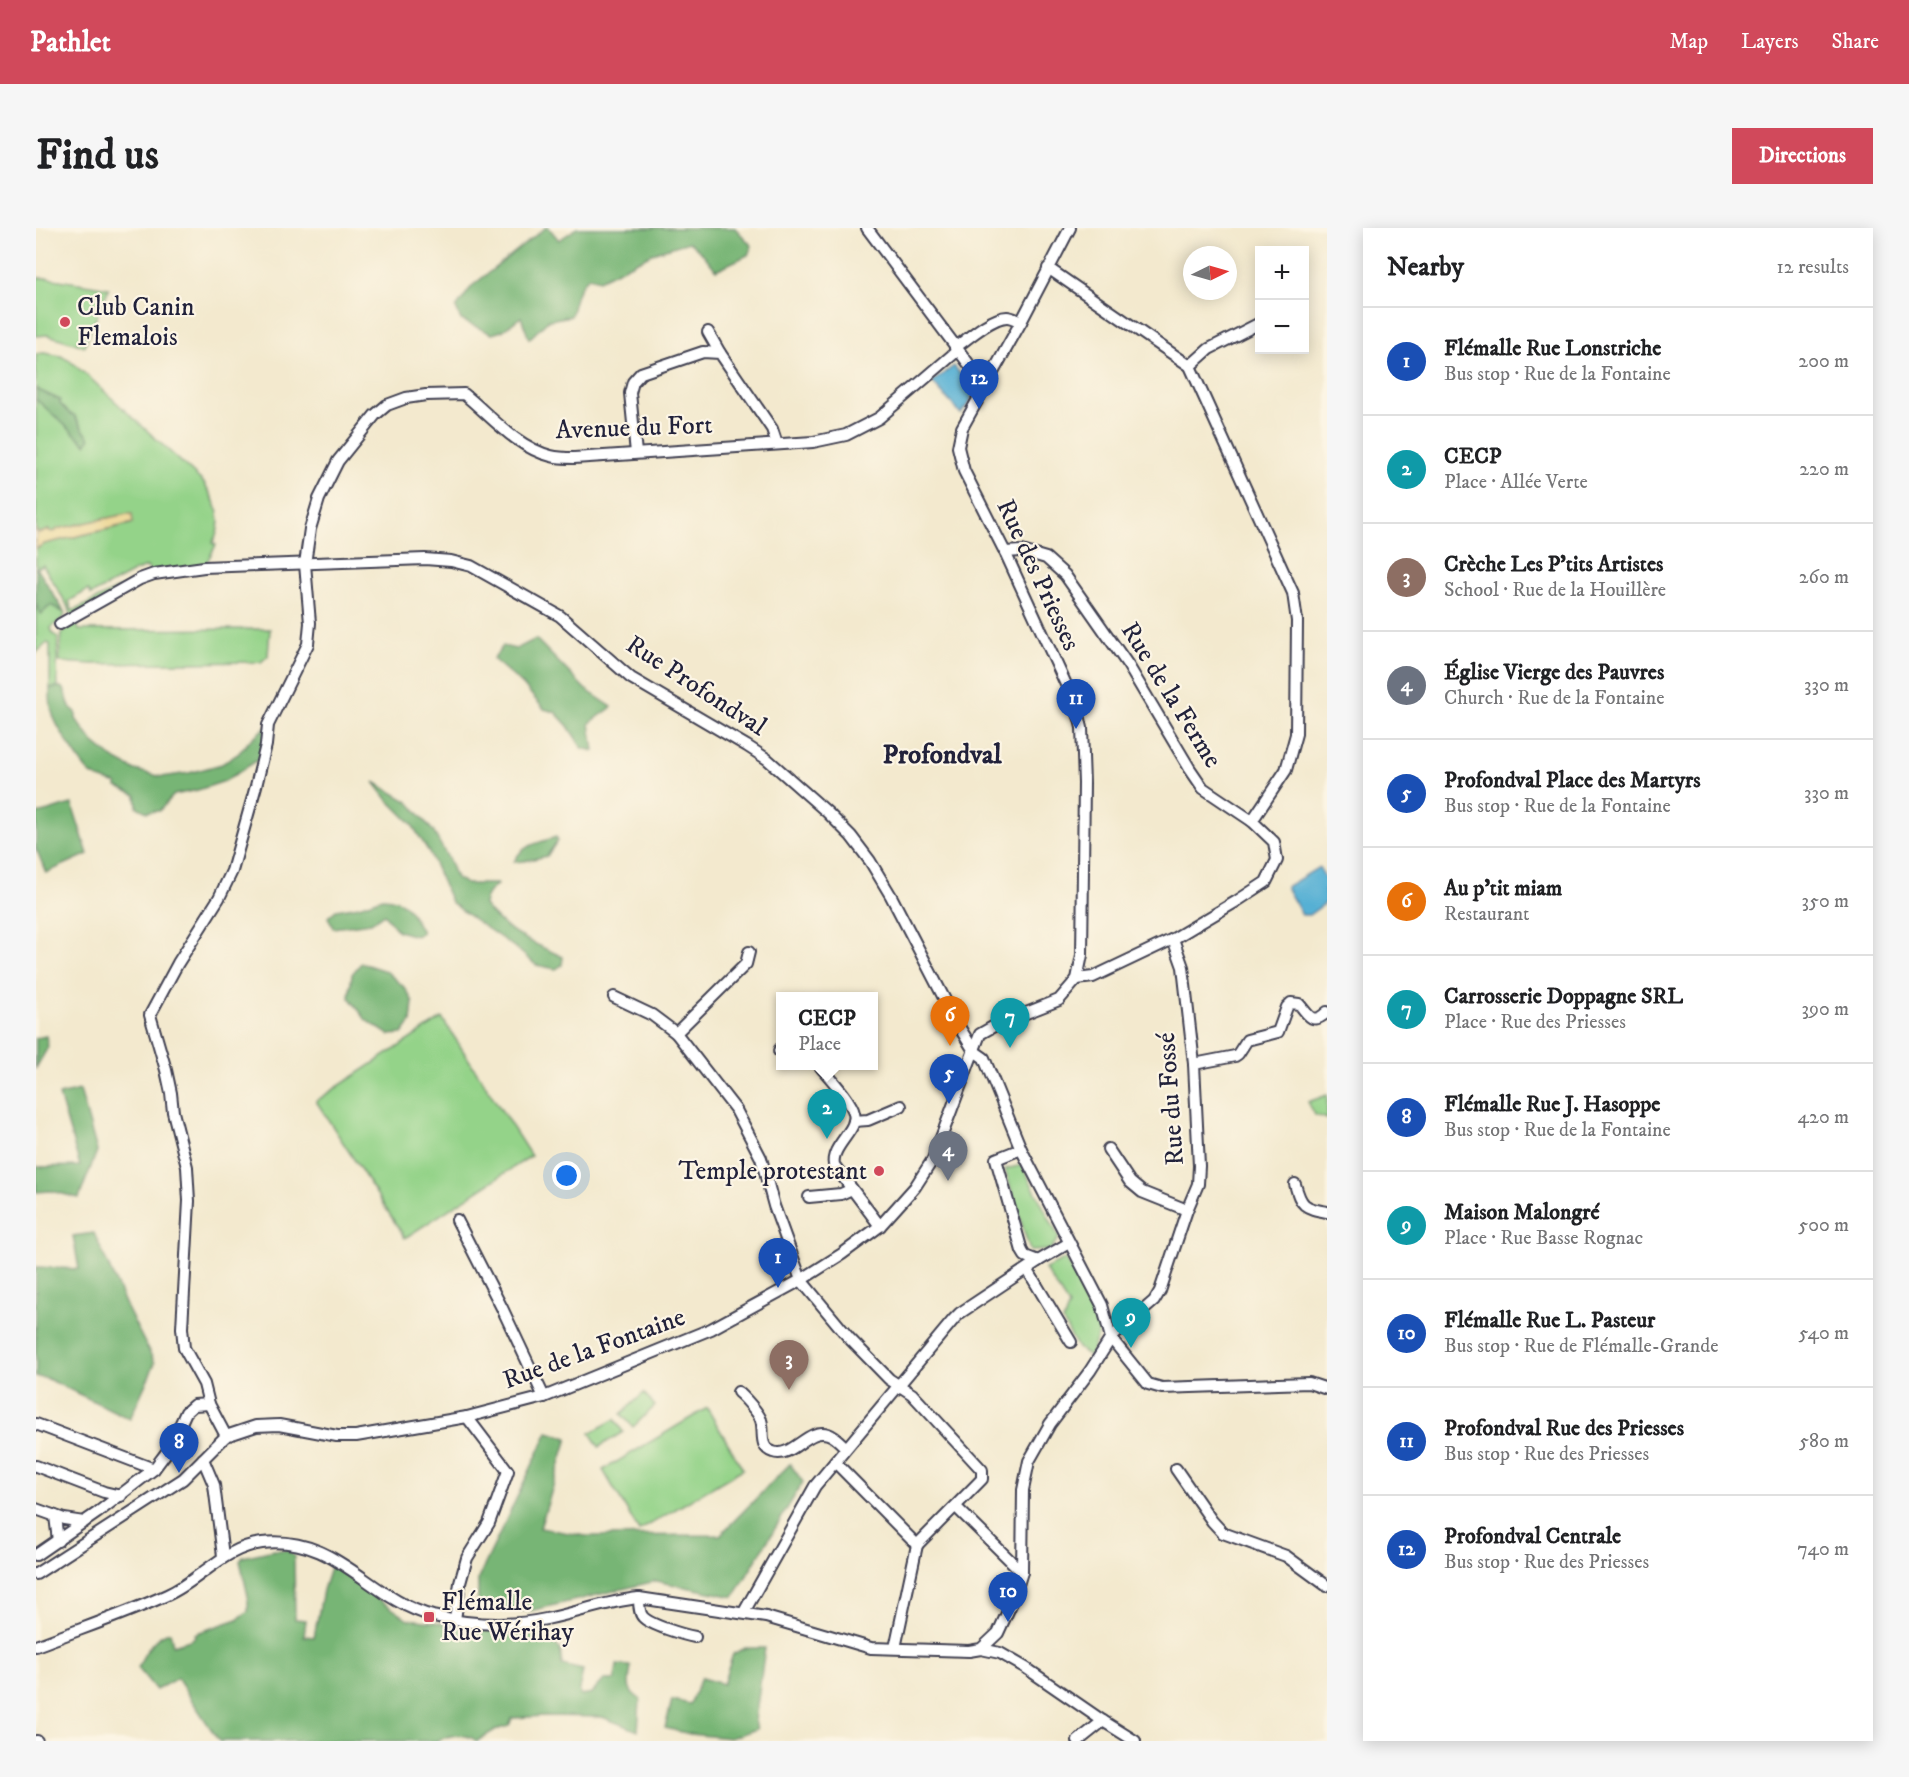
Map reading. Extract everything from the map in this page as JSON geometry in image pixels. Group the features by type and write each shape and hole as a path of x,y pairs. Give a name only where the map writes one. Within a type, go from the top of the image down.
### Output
{"street":[{"path":"867,228 956,350 986,387"},
{"name":"Rue des Priesses","path":"1070,228 962,428 958,447 964,471 1005,552 1069,691 1082,728 1084,855 1082,955 1077,979"},
{"path":"1048,268 1190,366 1293,593 1297,621 1296,734 1286,770 1252,821"},
{"name":"Avenue du Fort","path":"209,1404 206,1388 184,1348 182,1328 189,1201 187,1167 173,1112 166,1070 150,1015 162,990 219,898 232,872 261,763 268,725 308,644 310,623 305,564 309,529 319,500 338,461 375,415 396,401 426,395 464,394 518,441 552,457 574,458 813,442 846,435 879,418 980,330 999,318 1011,317 1021,322"},
{"path":"1190,366 1209,350 1255,327"},
{"path":"708,332 772,429 777,444"},
{"path":"636,453 630,393 633,382 641,373 703,352 720,353"},
{"name":"Rue de la Ferme","path":"1005,552 1022,551 1046,558 1065,575 1128,665 1203,788 1252,821 1274,842 1277,860 1266,882 1173,939 1093,977 1077,979"},
{"name":"Rue Profondval","path":"305,564 425,559 451,561 471,566 560,616 631,678 767,759 827,812 851,836 870,861 891,896 958,1025 974,1051 984,1058 1021,1149 1102,1305 1111,1338"},
{"path":"60,624 140,579 154,574 204,567 305,564"},
{"name":"Rue du Fossé","path":"981,1649 998,1633 1014,1598 1022,1572 1023,1490 1029,1461 1050,1424 1090,1371 1111,1338 1154,1301 1160,1291 1198,1184 1198,1112 1194,1064 1183,967 1173,939"},
{"path":"676,1033 746,964 749,952"},
{"path":"974,1051 980,1034 996,1025 1059,1000 1077,979"},
{"path":"614,997 652,1015 676,1033 736,1110 759,1152 775,1210 801,1280 849,1338 889,1379 912,1394 982,1470 982,1479 917,1545 895,1648"},
{"path":"1194,1064 1235,1056 1247,1040 1278,1032 1287,1007 1291,1003 1299,1004 1308,1016 1314,1018 1321,1017 1327,1012"},
{"name":"Rue de la Fontaine","path":"36,1574 183,1479 226,1436 256,1426 279,1425 337,1436 356,1436 466,1417 544,1397 711,1329 801,1280 880,1226 915,1187 933,1159 974,1051"},
{"path":"824,1070 852,1108 854,1121 833,1161 880,1226"},
{"path":"854,1121 868,1120 901,1106"},
{"path":"1021,1149 996,1159 1022,1251 1025,1256 1038,1261"},
{"path":"1108,1149 1130,1182 1142,1192 1187,1210"},
{"path":"1294,1184 1303,1205 1327,1212"},
{"path":"808,1197 841,1194 852,1189"},
{"path":"457,1220 544,1397"},
{"path":"744,1612 814,1486 960,1313 1069,1243"},
{"path":"1027,1269 1071,1342"},
{"path":"1111,1338 1148,1384 1162,1388 1309,1383 1327,1389"},
{"path":"738,1392 761,1418 762,1440 770,1451 782,1453 822,1433 830,1435 846,1448"},
{"path":"39,1551 121,1496 154,1468 169,1449 186,1412 194,1405 209,1404 226,1436"},
{"path":"455,1620 460,1583 467,1558 489,1523 508,1471 466,1417"},
{"path":"36,1424 154,1468"},
{"path":"203,1459 214,1485 223,1556"},
{"path":"131,1460 135,1470 133,1486"},
{"path":"835,1462 917,1545"},
{"path":"36,1466 121,1496"},
{"path":"1176,1469 1223,1533 1286,1556 1327,1586"},
{"path":"94,1488 97,1513"},
{"path":"956,1507 1022,1572"},
{"path":"36,1509 70,1521 84,1522"},
{"path":"55,1516 58,1540"},
{"path":"36,1646 169,1595 223,1556 262,1543 298,1544 323,1552 352,1569 378,1590 410,1607 431,1615 455,1620 503,1626 544,1620 639,1598 735,1613 744,1612 872,1648 969,1651 981,1649 1000,1653 1135,1741"},
{"path":"639,1598 641,1616 645,1620 694,1637"},
{"path":"1078,1741 1103,1722"}],"green space":[{"path":"545,228 549,228 559,240 577,228 735,228 752,246 748,255 716,270 689,242 658,251 599,280 589,277 579,289 571,316 549,320 529,339 521,317 502,331 492,334 461,320 456,308 472,286"},
{"name":"Club Canin Flemalois","path":"36,278 109,288 84,346 48,335 36,336"},
{"path":"36,354 61,356 70,361 204,483 212,497 219,520 212,543 216,545 204,567 154,574 72,618 69,608 43,565 36,568 36,549 44,544 131,524 126,514 58,529 51,533 49,530 39,533 36,530 36,399 86,444 90,440 74,415 60,404 60,400 36,389","holes":["147,567 151,572 75,610 72,610 69,601 88,590 91,595"]},
{"path":"36,389 60,400 60,404 74,415 90,438 86,444 36,399"},
{"path":"36,568 65,613 51,605 41,614 36,604"},
{"path":"36,604 41,614 51,605 65,613 64,617 51,628 53,634 58,638 58,687 50,688 50,644 47,643 36,653"},
{"path":"76,622 79,630 270,629 268,656 261,662 92,664 59,662 62,634"},
{"path":"536,639 585,689 612,707 590,723 594,751 582,748 568,726 555,712 544,709 523,685 493,659 503,646 516,649"},
{"path":"50,688 64,689 70,707 76,712 76,719 93,742 111,757 135,770 162,777 189,773 222,764 238,754 268,725 258,760 225,781 174,795 159,811 147,812 137,807 136,795 117,787 117,784 94,776 77,757 61,732 52,712"},
{"path":"374,782 409,802 433,831 456,878 466,884 498,884 488,893 484,905 510,929 563,957 562,965 556,969 536,965 451,902 429,852 411,823"},
{"path":"72,804 88,854 46,873 36,848 36,814"},
{"path":"556,837 558,840 547,856 514,862 526,848"},
{"path":"382,898 403,904 422,932 416,936 398,931 384,914 371,923 333,928 328,917 336,910 359,906"},
{"path":"361,963 386,971 405,988 413,1002 411,1022 402,1034 389,1035 366,1020 349,997 352,974"},
{"path":"442,1018 531,1156 405,1238 316,1101"},
{"path":"46,1036 48,1047 36,1068 36,1038"},
{"path":"80,1090 97,1151 79,1198 51,1191 36,1192 36,1167 80,1166 59,1095"},
{"path":"1327,1095 1327,1119 1315,1115 1308,1102"},
{"path":"1022,1165 1059,1238 1050,1250 1030,1251 1005,1169"},
{"path":"94,1233 127,1308 155,1363 130,1419 46,1378 36,1377 36,1267 79,1269 73,1236"},
{"path":"1066,1259 1102,1323 1090,1357 1078,1348 1063,1322 1069,1306 1045,1269"},
{"path":"644,1393 655,1406 633,1427 621,1414"},
{"path":"707,1408 743,1469 639,1531 603,1470"},
{"path":"615,1419 623,1432 599,1447 590,1433"},
{"path":"548,1432 568,1438 540,1528 586,1536 720,1535 790,1464 803,1482 734,1597 656,1581 530,1611 478,1608 478,1579"},
{"path":"274,1550 288,1550 294,1556 295,1619 306,1620 304,1636 314,1637 323,1590 331,1565 343,1570 375,1592 375,1597 408,1619 507,1634 547,1636 560,1649 562,1665 583,1670 579,1690 581,1695 592,1693 604,1680 615,1680 617,1665 631,1666 630,1689 640,1699 638,1731 602,1717 545,1716 512,1718 509,1726 495,1730 477,1741 467,1736 457,1735 436,1741 219,1741 177,1678 156,1690 138,1668 150,1646 164,1634 170,1632 173,1645 190,1640 200,1632 238,1619 248,1611 248,1596 240,1561 243,1557"},
{"path":"745,1648 765,1648 755,1721 757,1729 730,1738 690,1734 665,1728 672,1700 690,1704 701,1678 723,1684 733,1654"}],"sand":[{"path":"132,514 133,523 44,544 36,549 36,530 39,533 49,530 51,532"}],"water":[{"path":"954,366 973,390 971,400 961,414 932,382"},
{"path":"1319,867 1327,881 1325,891 1327,902 1309,915 1302,915 1286,887"}],"place":[{"name":"Club Canin Flemalois","path":"65,322"},
{"name":"Profondval Centrale","path":"979,409"},
{"name":"Profondval Rue des Priesses","path":"1076,729"},
{"name":"Au p'tit miam","path":"950,1046"},
{"name":"Carrosserie Doppagne SRL","path":"1010,1048"},
{"name":"Profondval Place des Martyrs","path":"949,1104"},
{"name":"CECP","path":"827,1139"},
{"name":"Temple protestant","path":"879,1171"},
{"name":"Église Vierge des Pauvres","path":"948,1181"},
{"name":"Flémalle Rue Lonstriche","path":"778,1288"},
{"name":"Maison Malongré","path":"1131,1348"},
{"name":"Crèche Les P'tits Artistes","path":"789,1390"},
{"name":"Flémalle Rue J. Hasoppe","path":"179,1473"},
{"name":"Flémalle Rue Wérihay","path":"429,1617"},
{"name":"Flémalle Rue L. Pasteur","path":"1008,1622"}],"district":[{"name":"Profondval","path":"942,755"}]}
